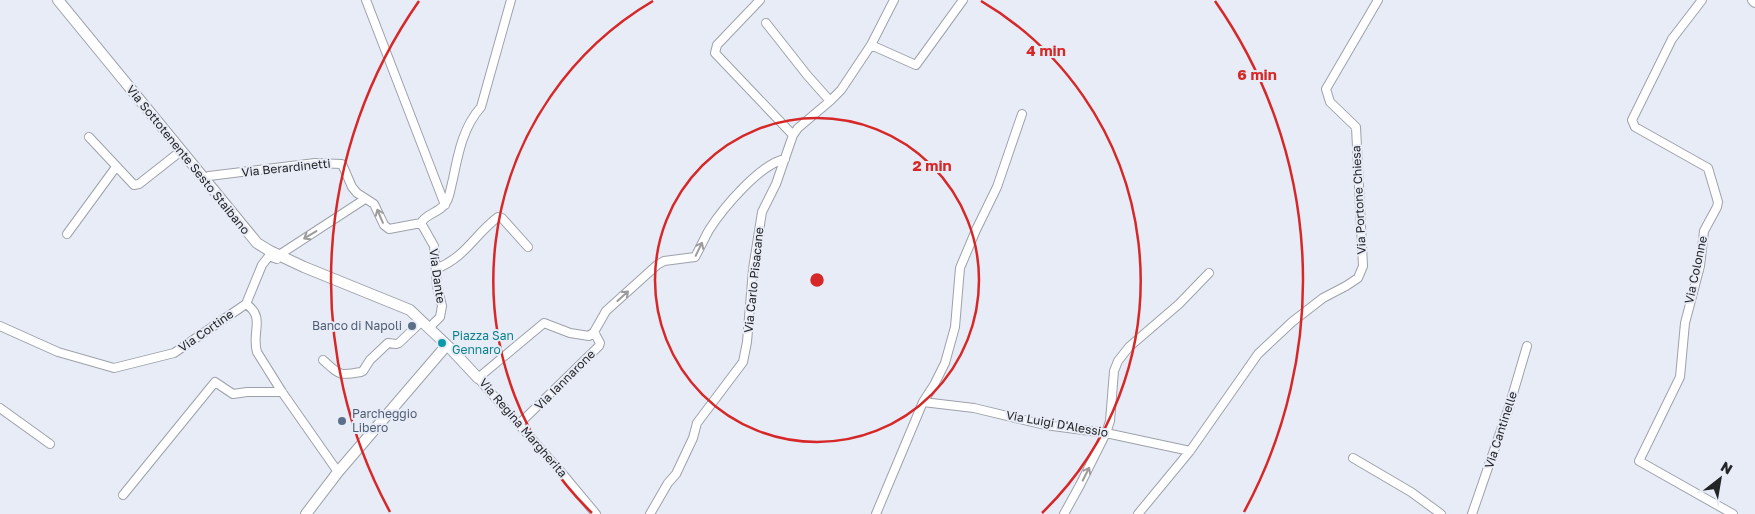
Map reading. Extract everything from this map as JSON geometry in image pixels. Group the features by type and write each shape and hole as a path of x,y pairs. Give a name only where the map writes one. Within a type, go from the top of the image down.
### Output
{"street":[{"name":"Via Sottotenente Sesto Staibano","path":"58,0 252,238 270,251 410,310 446,346"},
{"path":"366,0 445,205"},
{"path":"421,223 445,205 448,199 464,135 472,116 481,108 511,0"},
{"path":"760,0 717,45 714,53 793,135"},
{"name":"Via Carlo Pisacane","path":"650,514 668,483 676,474 693,438 697,423 742,362 747,342 762,212 776,184 793,135 798,128 841,90 871,45 894,0"},
{"path":"871,45 916,65 963,0"},
{"name":"Via Portone Chiesa","path":"1138,514 1190,451 1258,354 1292,322 1323,298 1358,278 1363,266 1356,127 1330,102 1326,89 1378,0"},
{"name":"Via Colonne","path":"1702,0 1672,39 1632,120 1635,127 1708,168 1718,202 1704,231 1700,266 1684,323 1680,377 1640,461 1733,514"},
{"path":"766,23 830,101"},
{"path":"876,514 923,402 934,385 944,363 954,327 960,268 997,187 1022,114"},
{"path":"89,137 134,185 140,184 181,151"},
{"name":"Via Iannarone","path":"519,424 599,346 600,343 594,332 606,311 657,265 664,261 695,257 711,227 742,189 777,160 785,159"},
{"name":"Via Berardinetti","path":"203,178 336,162 345,166 350,183 357,193 374,204 384,225 389,229 421,223"},
{"path":"67,234 116,167"},
{"path":"279,255 366,199"},
{"path":"436,269 452,261 469,247 498,217 502,218 528,248"},
{"name":"Via Dante","path":"323,360 339,374 361,372 374,355 388,343 399,343 425,324 440,317 442,306 437,286 434,246 421,223"},
{"name":"Via Cortine","path":"0,326 58,352 114,368 174,353 246,304 262,265 269,256 319,276 325,274"},
{"path":"1064,514 1106,433 1110,421 1114,371 1118,361 1129,347 1178,304 1208,273"},
{"path":"246,304 251,307 256,315 255,346 257,352 282,392 338,472"},
{"path":"478,378 544,324 587,337 594,332"},
{"path":"306,514 338,472 446,346"},
{"name":"Via Regina Margherita","path":"446,346 478,378 596,514"},
{"name":"Via Cantinelle","path":"1472,514 1509,407 1527,346"},
{"path":"122,495 215,382 233,394 282,392"},
{"name":"Via Luigi D'Alessio","path":"923,402 974,408 1045,425 1106,433 1190,451"},
{"path":"0,408 50,444"},
{"path":"1353,458 1411,492 1441,514"}],"place":[{"name":"Banco di Napoli","path":"412,326"},
{"name":"Piazza San Gennaro","path":"442,343"},
{"name":"Parcheggio Libero","path":"342,421"}]}
